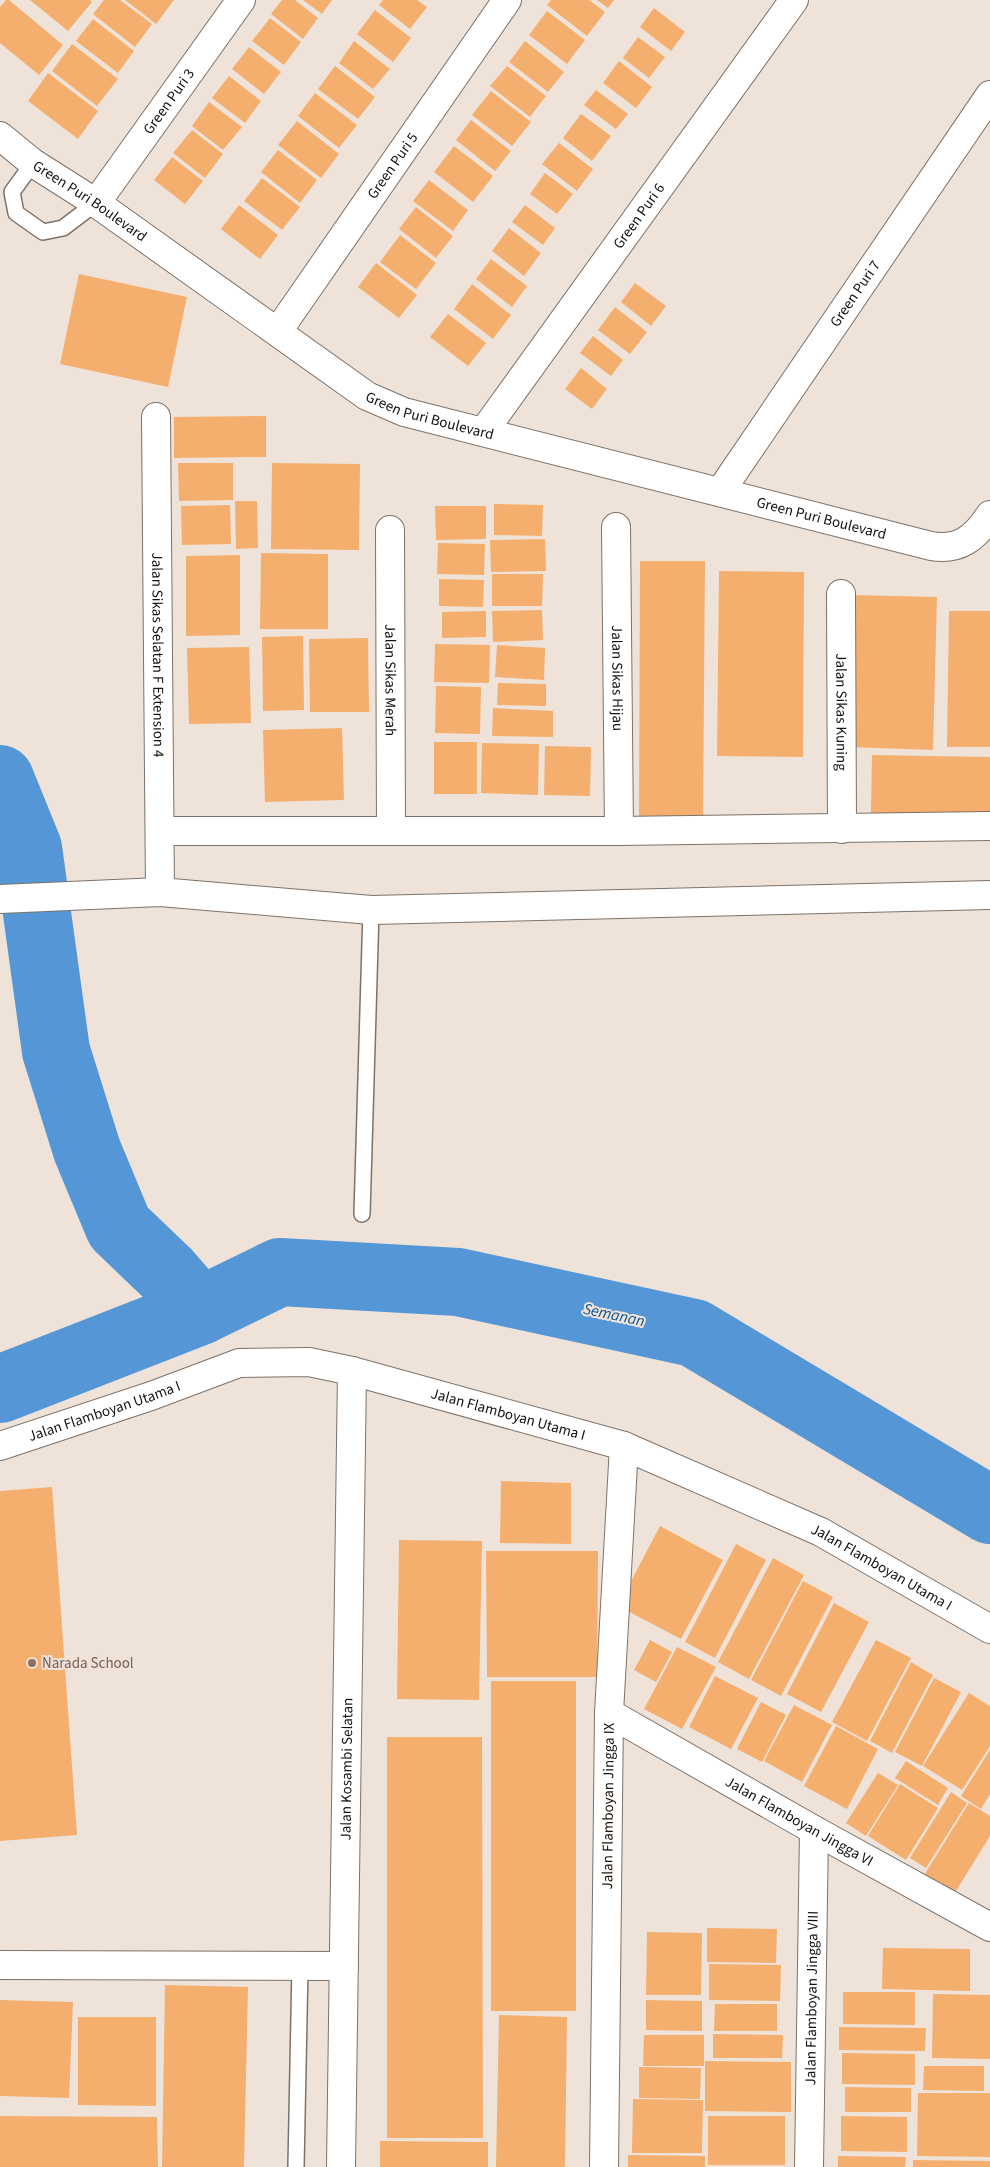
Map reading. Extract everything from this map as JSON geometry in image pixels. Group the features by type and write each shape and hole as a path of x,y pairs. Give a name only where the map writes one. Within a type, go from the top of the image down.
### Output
{"street":[{"name":"Green Puri 3","path":"96,203 241,0"},
{"name":"Green Puri 5","path":"278,331 507,0"},
{"name":"Green Puri 6","path":"484,431 794,0"},
{"name":"Green Puri 7","path":"720,492 990,95"},
{"name":"Green Puri Boulevard","path":"0,136 33,163 96,203 367,396 404,412 945,549 960,544 981,528 990,515"},
{"name":"Jalan Sikas Selatan F Extension 4","path":"156,417 160,892"},
{"name":"Jalan Sikas Hijau","path":"616,527 619,831"},
{"name":"Jalan Sikas Merah","path":"390,530 391,830"},
{"name":"Jalan Sikas Kuning","path":"841,594 842,829"},
{"path":"160,831 619,831 990,826"},
{"path":"0,899 160,892 372,910 990,895"},
{"name":"Jalan Flamboyan Utama I","path":"0,1446 151,1396 239,1363 308,1362 352,1371 624,1446 821,1532 990,1629"},
{"name":"Jalan Kosambi Selatan","path":"341,2167 352,1371"},
{"name":"Jalan Flamboyan Jingga IX","path":"604,2167 609,1713 624,1446"},
{"name":"Jalan Flamboyan Jingga VI","path":"609,1713 990,1928"},
{"name":"Jalan Flamboyan Jingga VIII","path":"810,2167 814,1830"},
{"path":"0,1964 344,1966"}],"lane":[{"path":"33,163 12,192 16,213 43,232 63,228 96,203"},
{"path":"362,1214 372,910"},
{"path":"296,2167 300,1966"}],"building":[{"path":"6,0 9,0 63,45 39,75 0,43 0,7"},
{"path":"30,0 90,0 92,2 68,31"},
{"path":"104,0 120,0 152,24 135,47 93,14"},
{"path":"125,0 174,0 156,24"},
{"path":"282,0 295,0 318,18 303,39 271,14"},
{"path":"303,0 332,0 322,14"},
{"path":"383,0 417,0 427,7 410,29 379,5"},
{"path":"551,0 589,0 605,12 587,36 547,5"},
{"path":"597,0 614,0 608,8"},
{"path":"654,8 685,32 671,51 640,27"},
{"path":"375,10 411,38 393,62 357,34"},
{"path":"547,11 585,40 567,64 529,35"},
{"path":"270,18 301,42 284,65 252,41"},
{"path":"93,19 134,51 118,73 76,41"},
{"path":"638,37 665,57 649,78 623,58"},
{"path":"354,41 390,69 373,89 339,63"},
{"path":"525,41 564,72 548,92 509,62"},
{"path":"72,44 118,79 97,106 52,71"},
{"path":"249,47 281,72 264,94 232,69"},
{"path":"619,61 652,87 636,108 603,83"},
{"path":"335,66 375,97 358,119 318,89"},
{"path":"507,66 546,96 530,117 490,86"},
{"path":"48,73 98,111 78,139 28,101"},
{"path":"229,76 261,101 245,123 212,98"},
{"path":"596,90 628,114 616,129 584,105"},
{"path":"491,91 531,122 512,146 472,115"},
{"path":"315,93 357,125 339,148 298,116"},
{"path":"209,102 242,127 223,150 192,126"},
{"path":"581,114 611,136 592,161 563,138"},
{"path":"471,120 511,151 495,171 456,140"},
{"path":"297,121 339,154 321,178 278,145"},
{"path":"192,130 223,154 205,178 173,153"},
{"path":"559,143 593,169 577,191 542,164"},
{"path":"454,146 493,176 473,202 434,172"},
{"path":"278,150 317,180 300,203 261,172"},
{"path":"172,157 203,181 185,204 154,180"},
{"path":"545,173 573,194 557,214 530,194"},
{"path":"262,178 300,207 282,230 244,201"},
{"path":"429,180 468,210 453,231 413,201"},
{"path":"239,205 278,235 260,259 221,229"},
{"path":"525,205 555,228 543,245 512,222"},
{"path":"416,207 453,236 436,258 399,229"},
{"path":"509,228 541,253 524,276 492,251"},
{"path":"400,235 436,263 416,289 380,262"},
{"path":"491,259 527,286 512,307 476,279"},
{"path":"376,263 417,295 399,318 358,287"},
{"path":"79,274 187,297 168,387 60,364"},
{"path":"635,283 666,306 651,326 621,302"},
{"path":"472,284 511,315 493,339 454,309"},
{"path":"615,307 647,332 630,354 598,330"},
{"path":"448,314 486,343 468,366 430,337"},
{"path":"593,336 623,360 611,376 580,353"},
{"path":"581,368 607,389 592,409 565,389"},
{"path":"266,416 266,457 174,458 174,417"},
{"path":"178,463 233,463 233,500 179,501"},
{"path":"272,463 360,464 359,550 271,549"},
{"path":"235,501 257,501 258,548 236,549"},
{"path":"494,504 543,505 542,536 494,535"},
{"path":"230,505 231,544 182,545 181,506"},
{"path":"435,506 486,506 486,539 436,540"},
{"path":"545,539 546,571 491,572 490,540"},
{"path":"438,543 485,544 484,575 437,574"},
{"path":"261,553 328,554 328,629 260,629"},
{"path":"240,555 240,635 186,636 186,556"},
{"path":"640,561 705,561 703,821 639,820"},
{"path":"719,571 804,572 803,757 717,756"},
{"path":"492,574 543,574 542,606 492,606"},
{"path":"439,579 484,580 483,607 439,606"},
{"path":"854,595 937,597 933,750 850,747"},
{"path":"542,610 543,640 493,642 492,611"},
{"path":"486,611 486,637 442,638 442,612"},
{"path":"949,611 990,611 990,747 947,747"},
{"path":"303,636 304,710 263,711 262,637"},
{"path":"368,638 369,712 310,712 309,639"},
{"path":"435,644 490,645 489,683 434,682"},
{"path":"497,645 545,648 544,680 495,677"},
{"path":"249,647 251,723 189,724 187,648"},
{"path":"498,683 546,684 546,706 497,705"},
{"path":"436,686 481,687 480,734 435,733"},
{"path":"493,708 553,711 553,737 492,736"},
{"path":"342,728 344,800 265,802 263,730"},
{"path":"434,742 477,742 477,794 434,794"},
{"path":"482,743 539,744 538,795 481,793"},
{"path":"545,746 591,747 590,796 544,795"},
{"path":"872,755 990,757 990,815 871,813"},
{"path":"501,1481 571,1483 571,1544 500,1543"},
{"name":"Narada School","path":"52,1487 77,1835 0,1841 0,1491"},
{"path":"660,1526 723,1560 681,1639 618,1606"},
{"path":"399,1540 482,1541 479,1700 397,1699"},
{"path":"736,1544 766,1560 715,1658 685,1642"},
{"path":"486,1551 598,1551 597,1677 487,1677"},
{"path":"773,1558 804,1575 749,1679 718,1662"},
{"path":"803,1581 833,1597 781,1696 751,1680"},
{"path":"834,1603 869,1622 821,1712 787,1694"},
{"path":"650,1640 672,1652 656,1682 634,1670"},
{"path":"876,1640 911,1658 867,1741 832,1722"},
{"path":"677,1647 716,1667 682,1729 644,1709"},
{"path":"911,1662 933,1675 892,1753 870,1741"},
{"path":"715,1676 758,1698 731,1749 689,1727"},
{"path":"934,1678 961,1692 922,1766 895,1752"},
{"path":"491,1681 576,1681 576,2011 491,2011"},
{"path":"969,1693 990,1706 990,1746 962,1790 923,1766"},
{"path":"761,1702 786,1715 762,1762 737,1749"},
{"path":"794,1705 832,1725 802,1782 764,1761"},
{"path":"836,1726 878,1749 847,1809 804,1786"},
{"path":"387,1737 482,1737 483,2138 387,2138"},
{"path":"990,1750 990,1794 981,1809 961,1796"},
{"path":"906,1761 948,1788 938,1805 895,1778"},
{"path":"878,1773 898,1785 866,1836 846,1823"},
{"path":"900,1784 938,1808 906,1860 868,1836"},
{"path":"951,1792 967,1803 926,1868 910,1858"},
{"path":"969,1803 990,1816 990,1836 951,1899 921,1880"},
{"path":"707,1928 777,1929 776,1963 707,1962"},
{"path":"647,1932 702,1933 701,1995 646,1995"},
{"path":"883,1948 970,1949 970,1991 882,1989"},
{"path":"709,1964 781,1965 780,2001 709,2000"},
{"path":"165,1985 248,1987 244,2167 162,2167"},
{"path":"843,1992 915,1992 915,2025 843,2024"},
{"path":"933,1994 990,1995 990,2059 932,2058"},
{"path":"0,2000 73,2002 69,2098 0,2096"},
{"path":"646,2000 702,2001 702,2031 646,2030"},
{"path":"715,2004 777,2004 777,2031 714,2031"},
{"path":"499,2015 567,2017 565,2167 496,2167"},
{"path":"78,2017 156,2017 156,2106 78,2105"},
{"path":"839,2027 926,2028 925,2051 839,2050"},
{"path":"713,2034 783,2035 782,2058 713,2058"},
{"path":"644,2035 704,2035 704,2066 643,2066"},
{"path":"842,2053 915,2054 915,2085 842,2084"},
{"path":"705,2061 791,2062 791,2112 705,2111"},
{"path":"924,2066 984,2066 984,2091 923,2090"},
{"path":"639,2067 701,2068 700,2099 639,2098"},
{"path":"845,2087 911,2088 911,2112 845,2112"},
{"path":"918,2093 990,2093 990,2157 917,2156"},
{"path":"633,2099 703,2100 702,2153 632,2153"},
{"path":"0,2116 157,2117 158,2167 0,2167"},
{"path":"708,2116 785,2116 785,2165 708,2165"},
{"path":"841,2116 907,2117 907,2152 841,2151"},
{"path":"380,2141 488,2142 488,2167 380,2167"},
{"path":"628,2155 705,2156 705,2167 628,2167"},
{"path":"838,2156 906,2157 905,2167 838,2167"},
{"path":"913,2160 990,2161 990,2167 913,2167"}],"waterway":[{"path":"0,779 28,848 56,1051 87,1150 119,1227 167,1273 200,1311 0,1389"},
{"name":"Semanan","path":"200,1311 280,1272 458,1282 694,1333 990,1510"}],"place":[{"name":"Narada School","path":"32,1663"}]}
